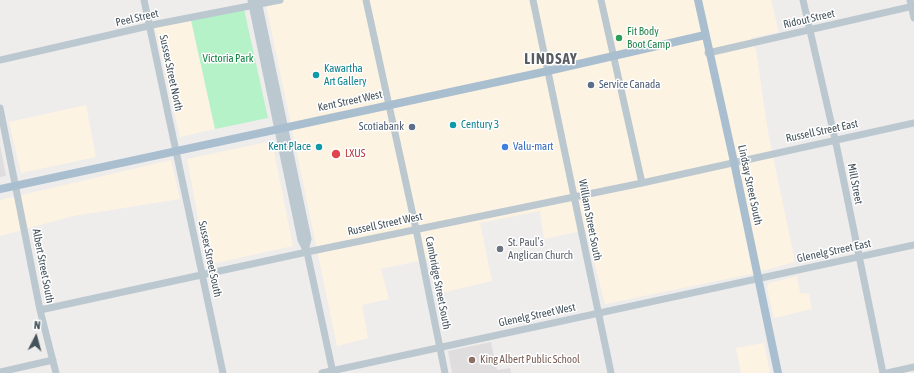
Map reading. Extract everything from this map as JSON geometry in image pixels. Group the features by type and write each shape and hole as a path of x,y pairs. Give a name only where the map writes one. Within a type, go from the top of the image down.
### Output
{"main road":[{"name":"Lindsay Street South","path":"699,0 708,53 734,162 778,373"},
{"name":"Kent Street West","path":"0,189 388,104 548,71 705,35"}],"street":[{"name":"Sussex Street North","path":"144,0 176,150"},
{"name":"Peel Street","path":"0,60 255,2 280,0"},
{"name":"Cambridge Street South","path":"366,0 416,229 445,373"},
{"name":"William Street South","path":"533,0 611,373"},
{"path":"601,0 642,183"},
{"name":"Mill Street","path":"803,0 883,373"},
{"path":"255,2 301,240 306,249 333,372"},
{"path":"912,4 914,18"},
{"name":"Ridout Street","path":"708,53 912,4"},
{"name":"Albert Street South","path":"0,108 17,185 40,310 56,373"},
{"name":"Russell Street East","path":"734,162 914,123"},
{"name":"Sussex Street South","path":"176,150 223,373"},
{"name":"Russell Street West","path":"40,310 202,275 306,249 416,229 642,183 734,162"},
{"name":"Glenelg Street East","path":"758,278 914,245"},
{"name":"Glenelg Street West","path":"322,373 333,372 758,278"},
{"path":"0,372 53,360"},
{"path":"886,373 914,367"}],"shaded area":[{"path":"265,0 771,0 779,32 751,38 756,50 768,132 795,262 751,274 605,304 586,230 544,239 540,211 480,223 492,281 436,294 428,259 381,269 389,299 362,305 368,338 337,346"},
{"path":"191,20 215,129 180,137 155,28"},
{"path":"86,105 96,157 21,173 9,122"},
{"path":"272,141 293,246 207,265 187,159"},
{"path":"0,145 6,176 0,177"},
{"path":"171,160 180,199 73,216 0,236 0,200"},
{"path":"797,276 800,293 809,294 812,309 774,318 767,288 769,283"},
{"name":"King Albert Public School","path":"491,342 497,370 510,368 511,373 452,373 448,351"},
{"path":"764,343 770,373 741,373 736,348"}],"green space":[{"name":"Victoria Park","path":"244,9 268,118 215,129 191,20"}],"place":[{"name":"Fit Body Boot Camp","path":"619,38"},
{"name":"Kawartha Art Gallery","path":"316,75"},
{"name":"Service Canada","path":"591,85"},
{"name":"Century 3","path":"453,125"},
{"name":"Scotiabank","path":"412,127"},
{"name":"Kent Place","path":"319,147"},
{"name":"Valu-mart","path":"505,147"},
{"name":"LXUS","path":"336,154"},
{"name":"St. Paul’s Anglican Church","path":"500,249"},
{"name":"King Albert Public School","path":"472,360"}],"district":[{"name":"LINDSAY","path":"551,59"}]}
